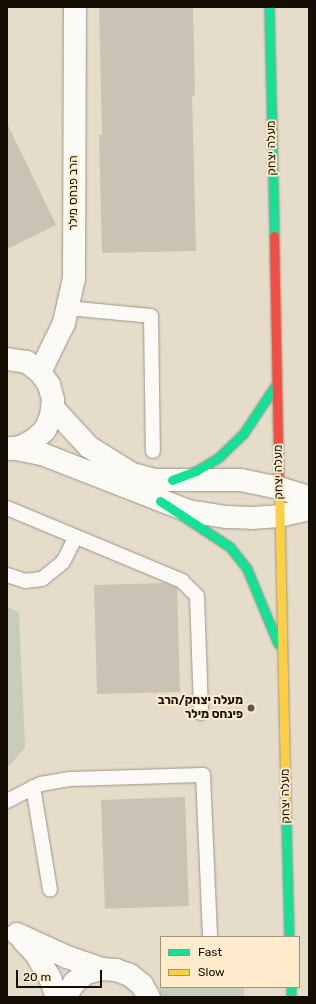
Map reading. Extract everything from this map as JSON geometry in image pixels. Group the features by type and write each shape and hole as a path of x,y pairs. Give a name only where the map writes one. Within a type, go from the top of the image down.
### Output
{"street":[{"name":"הרב פנחס מילר","path":"40,372 64,323 74,278 75,7"},
{"name":"מעלה יצחק","path":"269,7 279,516 290,936"},
{"path":"7,359 27,362 40,372 48,385 53,400 51,416 45,430 34,440 20,447 9,449"},
{"path":"172,480 196,471 219,457 244,434 277,383"},
{"path":"52,407 89,447 132,474 155,480 241,480 279,488 309,497"},
{"path":"9,449 42,454 188,511 227,517 279,516 309,509"},
{"path":"160,501 230,547 247,569 283,656"},
{"path":"12,930 61,954 101,969 116,970 130,975 142,985 149,997"},
{"path":"12,930 36,954 50,978 57,997"},
{"path":"65,997 74,983 86,974 101,969"}],"lane":[{"path":"68,308 151,316 153,451"},
{"path":"7,508 75,538 182,581 197,596 201,713"},
{"path":"7,575 25,581 42,579 62,562 75,538"},
{"path":"7,801 41,784 70,779 203,775 210,936"},
{"path":"33,787 50,890"}],"green space":[{"path":"7,607 19,612 25,748 7,768"},
{"path":"160,988 244,988 244,997 160,997"}],"building":[{"path":"99,7 193,7 195,96 192,96 196,251 102,253 99,135 102,135"},
{"path":"7,123 56,225 7,249"},
{"path":"165,583 177,588 180,692 97,694 94,585"},
{"path":"185,797 189,906 105,909 101,800"}],"traffic: fast":[{"path":"269,7 274,236"},
{"path":"172,480 196,471 219,457 243,434 277,383"},
{"path":"160,501 230,547 247,569 278,644"},
{"path":"286,818 289,936"},
{"path":"291,988 291,997"}],"traffic: slow":[{"path":"279,488 286,818"}],"traffic: jam":[{"path":"274,236 279,488"}],"place":[{"name":"מעלה יצחק/הרב פינחס מילר","path":"251,708"}]}
